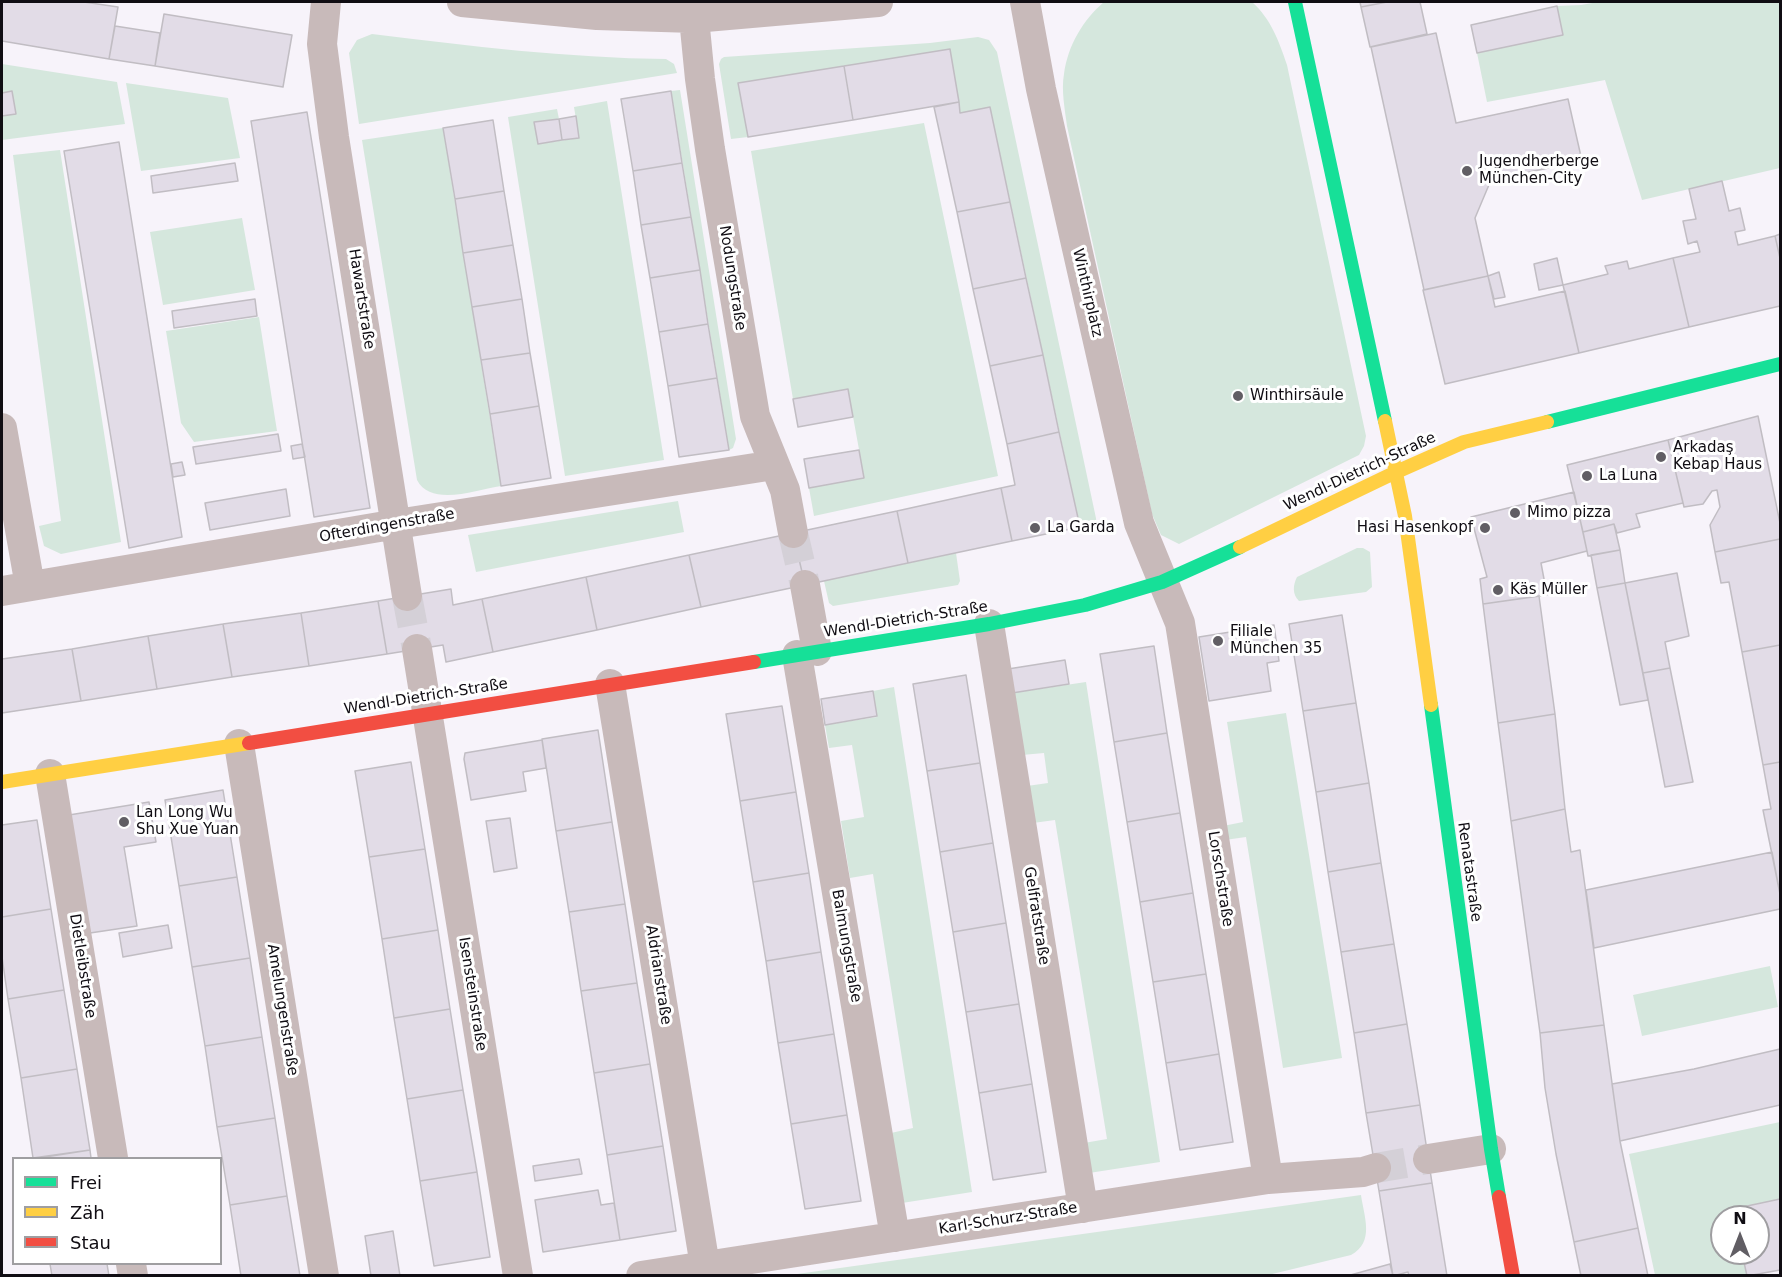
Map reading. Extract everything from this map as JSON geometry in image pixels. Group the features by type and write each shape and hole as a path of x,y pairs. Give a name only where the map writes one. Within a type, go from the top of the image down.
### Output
{"street":[{"name":"Hawartstraße","path":"326,2 322,44 336,149 407,596"},
{"path":"462,2 597,15 694,18 878,2"},
{"name":"Winthirplatz","path":"1025,2 1041,89 1139,523 1162,582"},
{"path":"1295,2 1394,473"},
{"name":"Nodungstraße","path":"694,18 705,114 755,416 784,490 793,533"},
{"name":"Wendl-Dietrich-Straße","path":"2,782 989,624 1085,605 1162,582 1464,442 1780,364"},
{"path":"2,428 16,589"},
{"name":"Ofterdingenstraße","path":"16,589 397,524 774,465"},
{"name":"Renatastraße","path":"1394,473 1404,516 1491,1149 1513,1275"},
{"name":"Lorschstraße","path":"1162,582 1180,623 1268,1179"},
{"path":"805,585 807,653"},
{"name":"Gelfratstraße","path":"989,624 1083,1208"},
{"path":"417,649 428,713"},
{"name":"Balmungstraße","path":"807,653 895,1237"},
{"name":"Aldrianstraße","path":"610,684 705,1266"},
{"name":"Isensteinstraße","path":"428,713 518,1275"},
{"name":"Amelungenstraße","path":"239,744 324,1275"},
{"name":"Dietleibstraße","path":"50,774 114,1157"},
{"path":"1428,1160 1491,1149"},
{"name":"Karl-Schurz-Straße","path":"641,1275 1268,1179 1363,1172 1376,1168"}],"green space":[{"path":"1104,2 1252,2 1269,23 1287,65 1366,436 1359,455 1179,544 1161,535 1152,514 1067,126 1063,87 1066,63 1083,25"},
{"path":"1598,2 1780,2 1780,168 1642,200 1605,80 1487,102 1477,53 1563,35 1557,6"},
{"path":"372,34 555,54 666,59 674,64 677,73 359,124 349,53 357,40"},
{"path":"978,37 989,40 997,52 1097,523 1080,527 990,107 960,113 950,49 748,137 731,139 719,64 724,57 930,43"},
{"path":"2,64 117,82 125,124 2,140"},
{"path":"126,83 228,98 240,158 141,171"},
{"path":"680,90 736,439 733,448 729,450 671,91"},
{"path":"607,101 664,460 565,476 508,117 557,109 559,119 534,123 538,144 579,138 574,107"},
{"path":"924,123 998,476 814,516 809,488 864,477 848,389 793,399 751,151"},
{"path":"443,128 501,486 455,495 433,493 417,480 362,140"},
{"path":"60,150 121,542 61,554 44,546 39,526 61,521 13,155"},
{"path":"242,218 255,290 163,305 150,232"},
{"path":"259,317 277,431 194,442 181,423 166,331"},
{"path":"678,501 684,532 476,572 468,535"},
{"path":"1357,548 1370,552 1372,587 1366,592 1299,601 1294,589 1297,577"},
{"path":"956,553 960,581 958,585 833,606 829,603 824,581"},
{"path":"1086,682 1160,1162 1089,1173 1084,1143 1107,1139 1055,820 1033,823 1027,786 1048,783 1044,753 1022,755 1012,693"},
{"path":"894,687 972,1192 902,1203 891,1133 913,1128 873,874 850,878 841,821 864,817 852,745 829,748 825,725 877,717 873,691"},
{"path":"1286,713 1342,1058 1283,1068 1246,837 1225,840 1223,826 1243,822 1227,722"},
{"path":"1770,966 1778,1007 1642,1036 1633,995"},
{"path":"1780,1122 1780,1199 1752,1205 1710,1205 1710,1265 1745,1265 1747,1275 1655,1275 1629,1154"},
{"path":"1361,1195 1366,1236 1358,1250 1351,1255 1264,1276 790,1275"}],"building":[{"path":"2,2 84,2 118,7 109,59 2,41"},
{"path":"1360,2 1387,2 1361,7"},
{"path":"1387,2 1420,2 1427,34 1370,47 1361,7"},
{"path":"1557,6 1563,35 1477,53 1471,25"},
{"path":"164,14 292,35 283,87 155,66"},
{"path":"115,26 160,33 155,66 109,59"},
{"name":"Jugendherberge München-City","path":"1436,33 1456,123 1568,99 1582,161 1491,180 1475,218 1488,276 1424,290 1371,47"},
{"path":"950,49 959,102 853,120 844,66"},
{"path":"844,66 853,120 748,137 738,83"},
{"path":"12,91 16,114 2,116 2,93"},
{"path":"671,91 682,163 633,171 621,99"},
{"path":"959,102 960,113 990,107 1010,202 957,212 934,107"},
{"path":"307,112 370,508 314,517 251,121"},
{"path":"576,116 579,138 562,140 559,119"},
{"path":"559,119 562,140 538,144 534,122"},
{"path":"493,120 504,191 455,199 443,128"},
{"path":"119,142 182,537 129,548 64,151"},
{"path":"235,163 238,181 153,193 151,176"},
{"path":"682,163 691,217 641,225 633,171"},
{"path":"1722,181 1729,211 1740,208 1745,230 1735,232 1738,245 1775,236 1780,258 1780,306 1689,327 1673,258 1700,252 1697,241 1688,244 1683,221 1696,219 1689,189"},
{"path":"504,191 513,245 463,253 455,199"},
{"path":"1010,202 1026,278 973,289 957,212"},
{"path":"691,217 700,270 650,278 641,225"},
{"path":"1780,234 1780,258 1775,236"},
{"path":"513,245 522,299 472,307 463,253"},
{"path":"1557,258 1563,285 1539,290 1534,264"},
{"path":"1673,258 1689,327 1579,353 1563,285 1608,274 1605,266 1627,261 1629,269"},
{"path":"700,270 708,324 659,332 650,278"},
{"path":"1499,272 1505,297 1494,299 1488,276"},
{"path":"1488,276 1495,307 1565,291 1579,353 1445,384 1423,290"},
{"path":"1026,278 1043,355 990,366 973,289"},
{"path":"255,299 257,316 174,328 172,311"},
{"path":"522,299 530,353 481,360 472,307"},
{"path":"708,324 717,378 668,386 659,332"},
{"path":"530,353 539,406 490,414 481,360"},
{"path":"1043,355 1059,432 1007,444 990,366"},
{"path":"717,378 729,450 679,457 668,386"},
{"path":"848,389 853,417 798,427 793,399"},
{"path":"539,406 551,478 501,486 490,414"},
{"path":"1758,416 1780,523 1780,539 1715,552 1710,525 1720,507 1717,490 1712,491 1703,504 1684,507 1668,440"},
{"path":"1059,432 1080,527 1012,541 1001,488 1015,485 1007,444"},
{"path":"278,434 281,451 196,464 193,447"},
{"path":"1668,440 1683,503 1636,514 1640,527 1617,533 1614,524 1583,532 1567,465"},
{"path":"302,444 305,457 293,459 291,446"},
{"path":"859,450 864,478 809,488 804,459"},
{"path":"182,462 185,475 173,477 171,464"},
{"path":"1001,488 1012,541 908,563 897,511"},
{"path":"286,489 290,516 210,530 205,503"},
{"path":"1574,492 1587,551 1541,563 1547,595 1483,604 1480,579 1487,577 1471,517"},
{"path":"897,511 908,563 805,585 793,533"},
{"path":"1614,524 1620,550 1588,556 1583,532"},
{"path":"793,533 805,585 701,607 689,555"},
{"path":"1780,539 1780,645 1742,652 1729,582 1721,583 1715,552"},
{"path":"1620,550 1625,583 1597,588 1591,555"},
{"path":"689,555 701,607 597,630 586,577"},
{"path":"1677,573 1689,636 1665,642 1670,668 1643,673 1625,583"},
{"path":"586,577 597,630 493,652 482,599"},
{"path":"1625,583 1648,700 1620,705 1597,588"},
{"path":"451,589 453,605 482,599 493,652 446,662 443,645 387,654 378,601"},
{"path":"1539,596 1555,714 1498,723 1483,604"},
{"path":"378,601 387,654 309,666 301,613"},
{"path":"301,613 309,666 232,677 223,624"},
{"path":"1342,615 1356,703 1303,711 1289,624"},
{"path":"223,624 232,677 157,689 148,636"},
{"path":"1274,625 1279,661 1267,663 1271,691 1209,701 1199,637"},
{"path":"148,636 157,689 81,701 72,649"},
{"path":"1780,645 1780,762 1763,765 1742,652"},
{"path":"1154,646 1167,733 1114,742 1100,654"},
{"path":"72,649 81,701 2,713 2,659"},
{"path":"1065,660 1069,684 1012,693 1008,669"},
{"path":"1670,668 1693,782 1665,787 1643,673"},
{"path":"966,675 980,763 927,771 913,684"},
{"path":"873,691 877,716 825,725 821,699"},
{"path":"1356,703 1369,783 1316,792 1303,711"},
{"path":"782,706 796,792 740,801 726,714"},
{"path":"1555,714 1565,809 1511,821 1498,723"},
{"path":"598,730 612,822 556,831 542,739"},
{"path":"1167,733 1180,813 1127,822 1114,742"},
{"path":"542,740 546,768 523,772 526,791 471,800 465,753"},
{"path":"411,762 425,849 369,857 355,771"},
{"path":"1780,762 1780,894 1763,810 1771,809 1763,765"},
{"path":"980,763 993,843 940,852 927,771"},
{"path":"1369,783 1381,863 1328,872 1316,792"},
{"path":"223,790 237,877 179,886 165,800"},
{"path":"796,792 809,873 753,882 740,801"},
{"path":"149,802 156,842 124,847 137,926 90,933 69,815"},
{"path":"1565,809 1571,852 1580,850 1604,1025 1540,1033 1511,821"},
{"path":"1180,813 1193,893 1140,902 1127,822"},
{"path":"510,818 517,868 494,872 486,821"},
{"path":"37,820 51,909 2,917 2,825"},
{"path":"612,822 625,904 569,912 556,831"},
{"path":"993,843 1006,923 953,932 940,852"},
{"path":"425,849 438,930 382,939 369,857"},
{"path":"1772,852 1780,894 1780,909 1594,948 1586,890"},
{"path":"1381,863 1394,944 1341,952 1328,872"},
{"path":"809,873 821,952 766,961 753,882"},
{"path":"237,877 250,958 192,967 179,886"},
{"path":"1193,893 1206,974 1153,982 1140,902"},
{"path":"625,904 637,983 581,991 569,912"},
{"path":"51,909 64,990 8,999 2,957 2,917"},
{"path":"1006,923 1019,1004 966,1012 953,932"},
{"path":"168,925 172,948 123,957 119,933"},
{"path":"438,930 450,1009 394,1018 382,939"},
{"path":"1394,944 1407,1024 1354,1033 1341,952"},
{"path":"821,952 834,1034 778,1043 766,961"},
{"path":"250,958 262,1037 205,1046 192,967"},
{"path":"1206,974 1219,1054 1166,1063 1153,982"},
{"path":"637,983 650,1064 594,1073 581,991"},
{"path":"64,990 77,1069 21,1078 8,999"},
{"path":"1019,1004 1032,1084 979,1093 966,1012"},
{"path":"450,1009 463,1090 407,1099 394,1018"},
{"path":"1407,1024 1420,1105 1366,1113 1354,1033"},
{"path":"1604,1025 1620,1141 1638,1228 1574,1242 1545,1088 1540,1033"},
{"path":"834,1034 847,1115 791,1124 778,1043"},
{"path":"262,1037 275,1118 217,1127 205,1046"},
{"path":"1780,1049 1780,1105 1620,1141 1612,1084 1694,1069"},
{"path":"1219,1054 1233,1142 1180,1150 1166,1063"},
{"path":"650,1064 663,1146 607,1155 594,1073"},
{"path":"77,1069 90,1150 33,1157 21,1078"},
{"path":"1032,1084 1046,1172 993,1180 979,1093"},
{"path":"463,1090 477,1172 420,1181 407,1099"},
{"path":"1420,1105 1432,1183 1379,1191 1366,1113"},
{"path":"847,1115 861,1201 805,1209 791,1124"},
{"path":"275,1118 287,1196 230,1205 217,1127"},
{"path":"663,1146 676,1231 620,1240 607,1155"},
{"path":"90,1150 91,1157 45,1157"},
{"path":"579,1159 582,1174 535,1181 533,1166"},
{"path":"477,1172 490,1257 434,1266 420,1181"},
{"path":"1432,1183 1447,1276 1409,1276 1408,1272 1393,1276 1379,1191"},
{"path":"598,1190 601,1205 614,1203 620,1240 543,1252 535,1200"},
{"path":"287,1196 300,1276 241,1276 230,1205"},
{"path":"1780,1199 1780,1270 1747,1276 1745,1265 1770,1265 1770,1205 1752,1205"},
{"path":"1638,1228 1648,1276 1581,1276 1574,1242"},
{"path":"393,1231 400,1276 371,1276 365,1236"},
{"path":"1390,1264 1393,1276 1347,1276"},
{"path":"50,1265 107,1265 109,1276 52,1276"}],"tunnel":[{"path":"793,533 805,585"},
{"path":"407,596 417,649"},
{"path":"1376,1168 1428,1159"}],"traffic: fast":[{"path":"1295,2 1385,421"},
{"path":"1547,422 1780,364"},
{"path":"754,662 989,624 1085,605 1162,582 1240,547"},
{"path":"1431,705 1499,1197"}],"traffic: slow":[{"path":"1385,421 1405,516 1431,705"},
{"path":"1240,547 1464,442 1547,422"},
{"path":"2,782 249,743"}],"traffic: jam":[{"path":"249,743 754,662"},
{"path":"1499,1197 1513,1276"}],"place":[{"name":"Jugendherberge München-City","path":"1467,171"},
{"name":"Winthirsäule","path":"1238,396"},
{"name":"Arkadaş Kebap Haus","path":"1661,457"},
{"name":"La Luna","path":"1587,476"},
{"name":"Mimo pizza","path":"1515,513"},
{"name":"La Garda","path":"1035,528"},
{"name":"Hasi Hasenkopf","path":"1485,528"},
{"name":"Käs Müller","path":"1498,590"},
{"name":"Filiale München 35","path":"1218,641"},
{"name":"Lan Long Wu Shu Xue Yuan","path":"124,822"}]}
